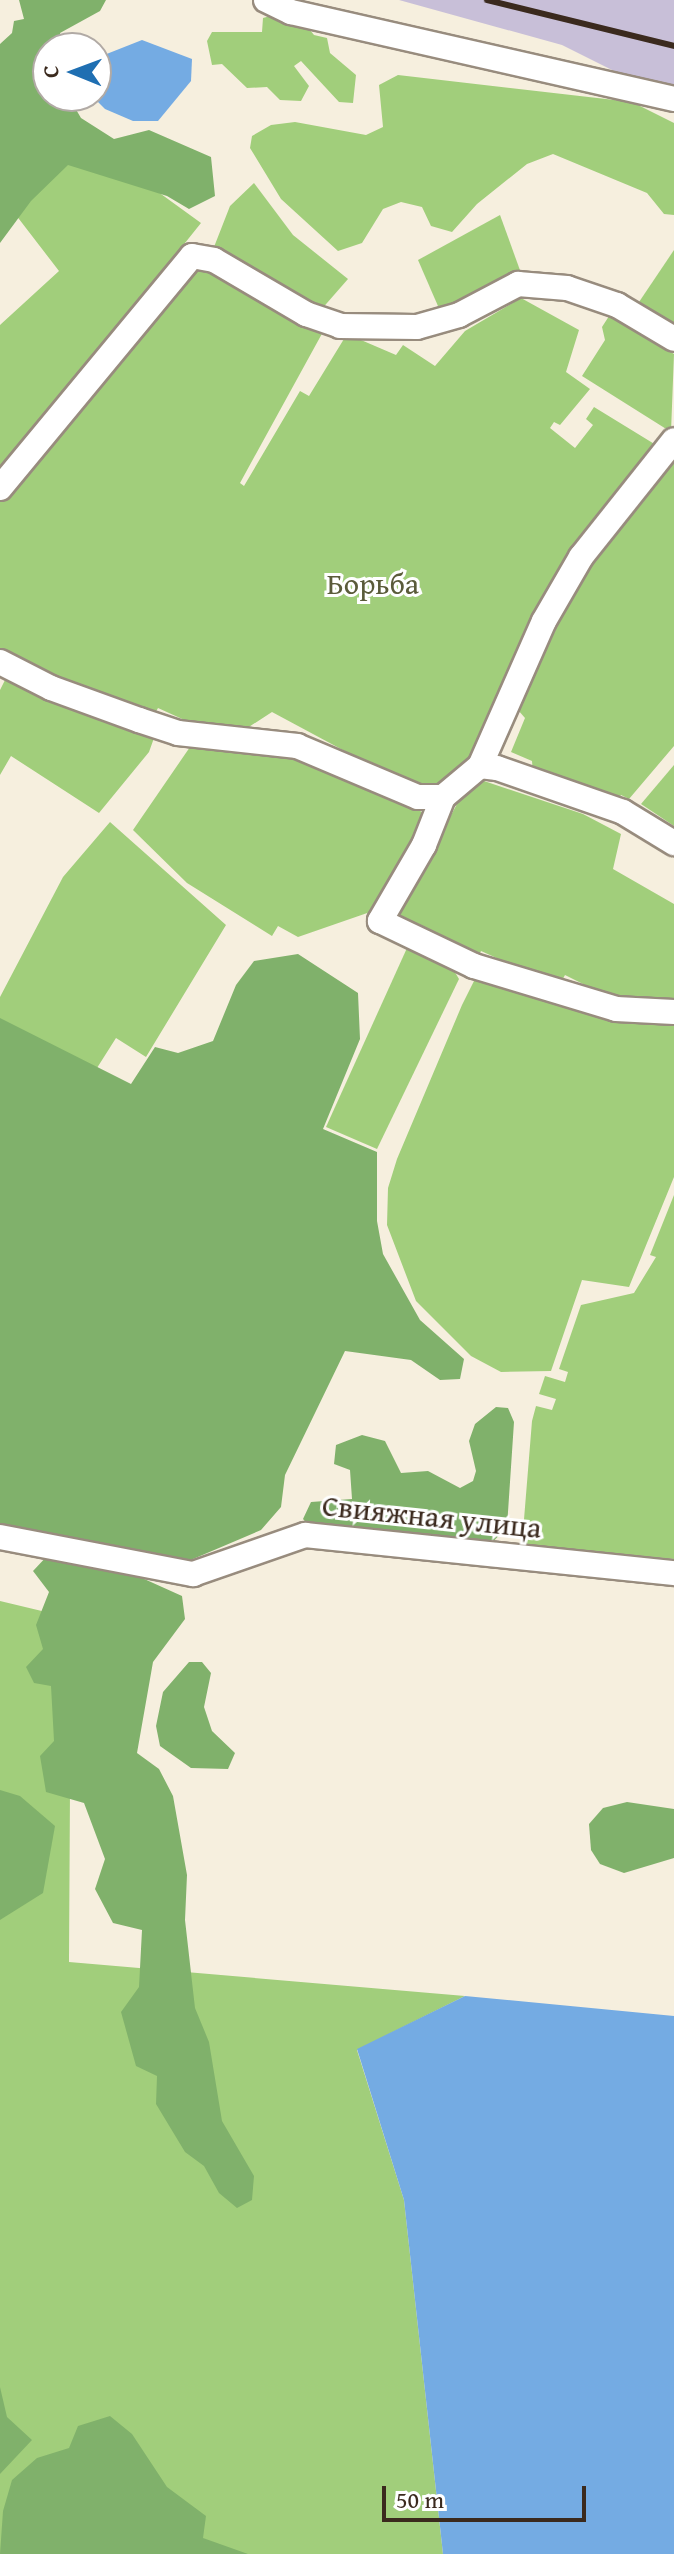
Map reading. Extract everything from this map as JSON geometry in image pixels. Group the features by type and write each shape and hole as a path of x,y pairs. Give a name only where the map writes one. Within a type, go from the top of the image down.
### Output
{"street":[{"path":"266,0 291,12 674,99"},
{"path":"0,488 192,256 214,260 306,314 340,326 417,327 459,315 518,284 579,292 617,305 674,339"},
{"path":"674,440 581,557 544,621 480,766 443,797 424,845 380,921 488,971 616,1009 674,1012"},
{"path":"0,662 51,688 178,733 267,746 297,746 418,797 443,797"},
{"path":"480,766 623,812 674,843"},
{"name":"Свияжная улица","path":"0,1537 193,1574 305,1535 674,1573"}],"shaded area":[{"path":"399,0 674,0 674,101 562,45"}],"green space":[{"path":"19,0 106,0 100,11 62,32 32,32 32,112 77,112 81,118 114,139 149,130 211,157 215,196 189,209 167,196 68,165 31,201 0,243 0,44 12,33 14,21 24,19"},
{"path":"270,16 305,24 314,35 327,38 330,53 356,75 353,103 339,102 301,61 294,66 309,86 301,101 280,100 267,87 247,88 222,64 212,65 207,41 212,32 262,32 263,18"},
{"path":"398,75 632,102 674,123 674,215 664,214 647,193 553,154 527,164 477,204 452,232 431,226 422,207 401,202 383,209 362,243 338,251 281,199 250,148 252,136 271,125 295,122 366,135 383,127 379,85"},
{"path":"55,144 132,173 201,223 0,474 0,325 59,271 9,206"},
{"path":"254,183 293,235 348,279 320,311 222,257 214,247 230,206"},
{"path":"500,215 521,273 441,313 418,260"},
{"path":"674,250 674,327 637,305"},
{"name":"Борьба","path":"192,268 207,269 324,330 240,483 244,486 300,391 309,396 347,334 396,355 403,345 435,366 465,331 521,298 579,330 566,372 590,389 560,425 554,422 550,428 575,448 593,425 586,419 594,407 656,445 474,756 443,788 408,785 272,712 238,734 202,728 158,708 153,717 109,703 0,654 0,500"},
{"path":"611,313 674,354 671,432 582,376 605,340 602,327"},
{"path":"674,454 674,746 629,799 621,795 614,805 533,774 532,761 511,752 525,718 518,710 586,565"},
{"path":"7,676 154,738 149,752 99,813 11,756 0,775 0,690"},
{"path":"190,747 323,763 418,807 426,820 373,911 298,937 278,926 272,936 187,883 133,830"},
{"path":"674,765 674,826 641,804"},
{"path":"484,781 583,814 621,834 613,869 674,904 674,1006 607,996 565,975 559,986 481,951 476,961 393,925 458,802"},
{"path":"110,822 226,925 146,1057 116,1038 90,1079 0,1027 0,997 63,877"},
{"path":"407,948 453,969 459,979 377,1149 326,1127"},
{"path":"298,954 358,993 360,1039 323,1129 377,1152 377,1221 383,1254 420,1320 464,1359 460,1379 440,1380 411,1360 345,1351 285,1475 281,1507 261,1530 186,1562 0,1526 0,1018 131,1084 155,1047 178,1053 213,1041 236,985 254,961"},
{"path":"485,974 674,1018 674,1177 629,1287 582,1280 551,1371 501,1372 471,1356 416,1301 387,1225 388,1188 397,1159 462,1005 474,981"},
{"path":"674,1195 674,1559 522,1544 532,1421 536,1406 552,1410 556,1399 539,1394 545,1376 565,1382 568,1372 559,1369 581,1305 634,1293 656,1257 650,1255"},
{"path":"496,1407 508,1408 514,1422 507,1527 488,1547 312,1529 303,1519 311,1502 352,1499 350,1470 334,1464 336,1445 362,1435 385,1441 401,1473 428,1471 460,1488 473,1481 476,1471 469,1441 475,1424"},
{"path":"49,1554 142,1578 182,1596 185,1619 153,1662 137,1753 159,1769 173,1796 187,1875 185,1920 195,2008 209,2042 222,2121 254,2176 252,2200 237,2208 219,2193 204,2166 185,2152 156,2104 157,2076 136,2066 121,2012 139,1987 142,1930 113,1923 95,1889 105,1859 84,1803 46,1792 40,1756 54,1741 51,1686 34,1683 26,1667 43,1649 36,1625 49,1592 33,1571"},
{"path":"0,1601 71,1618 69,1962 465,1996 357,2050 404,2200 443,2554 0,2554"},
{"path":"189,1662 202,1662 211,1673 204,1707 212,1731 235,1753 228,1769 191,1768 160,1746 156,1726 163,1692"},
{"path":"0,1790 20,1796 55,1826 43,1893 0,1920"},
{"path":"627,1802 674,1809 674,1858 624,1873 600,1864 591,1850 589,1824 603,1808"},
{"path":"0,2387 7,2417 32,2440 0,2474"},
{"path":"110,2416 132,2434 167,2487 206,2516 203,2538 248,2554 0,2554 3,2511 12,2480 37,2458 69,2448 78,2426"}],"water":[{"path":"142,40 192,59 191,81 158,121 133,121 112,112 112,52"},
{"path":"465,1996 674,2016 674,2554 443,2554 404,2200 357,2049"}],"railway":[{"path":"487,0 674,46"}]}
